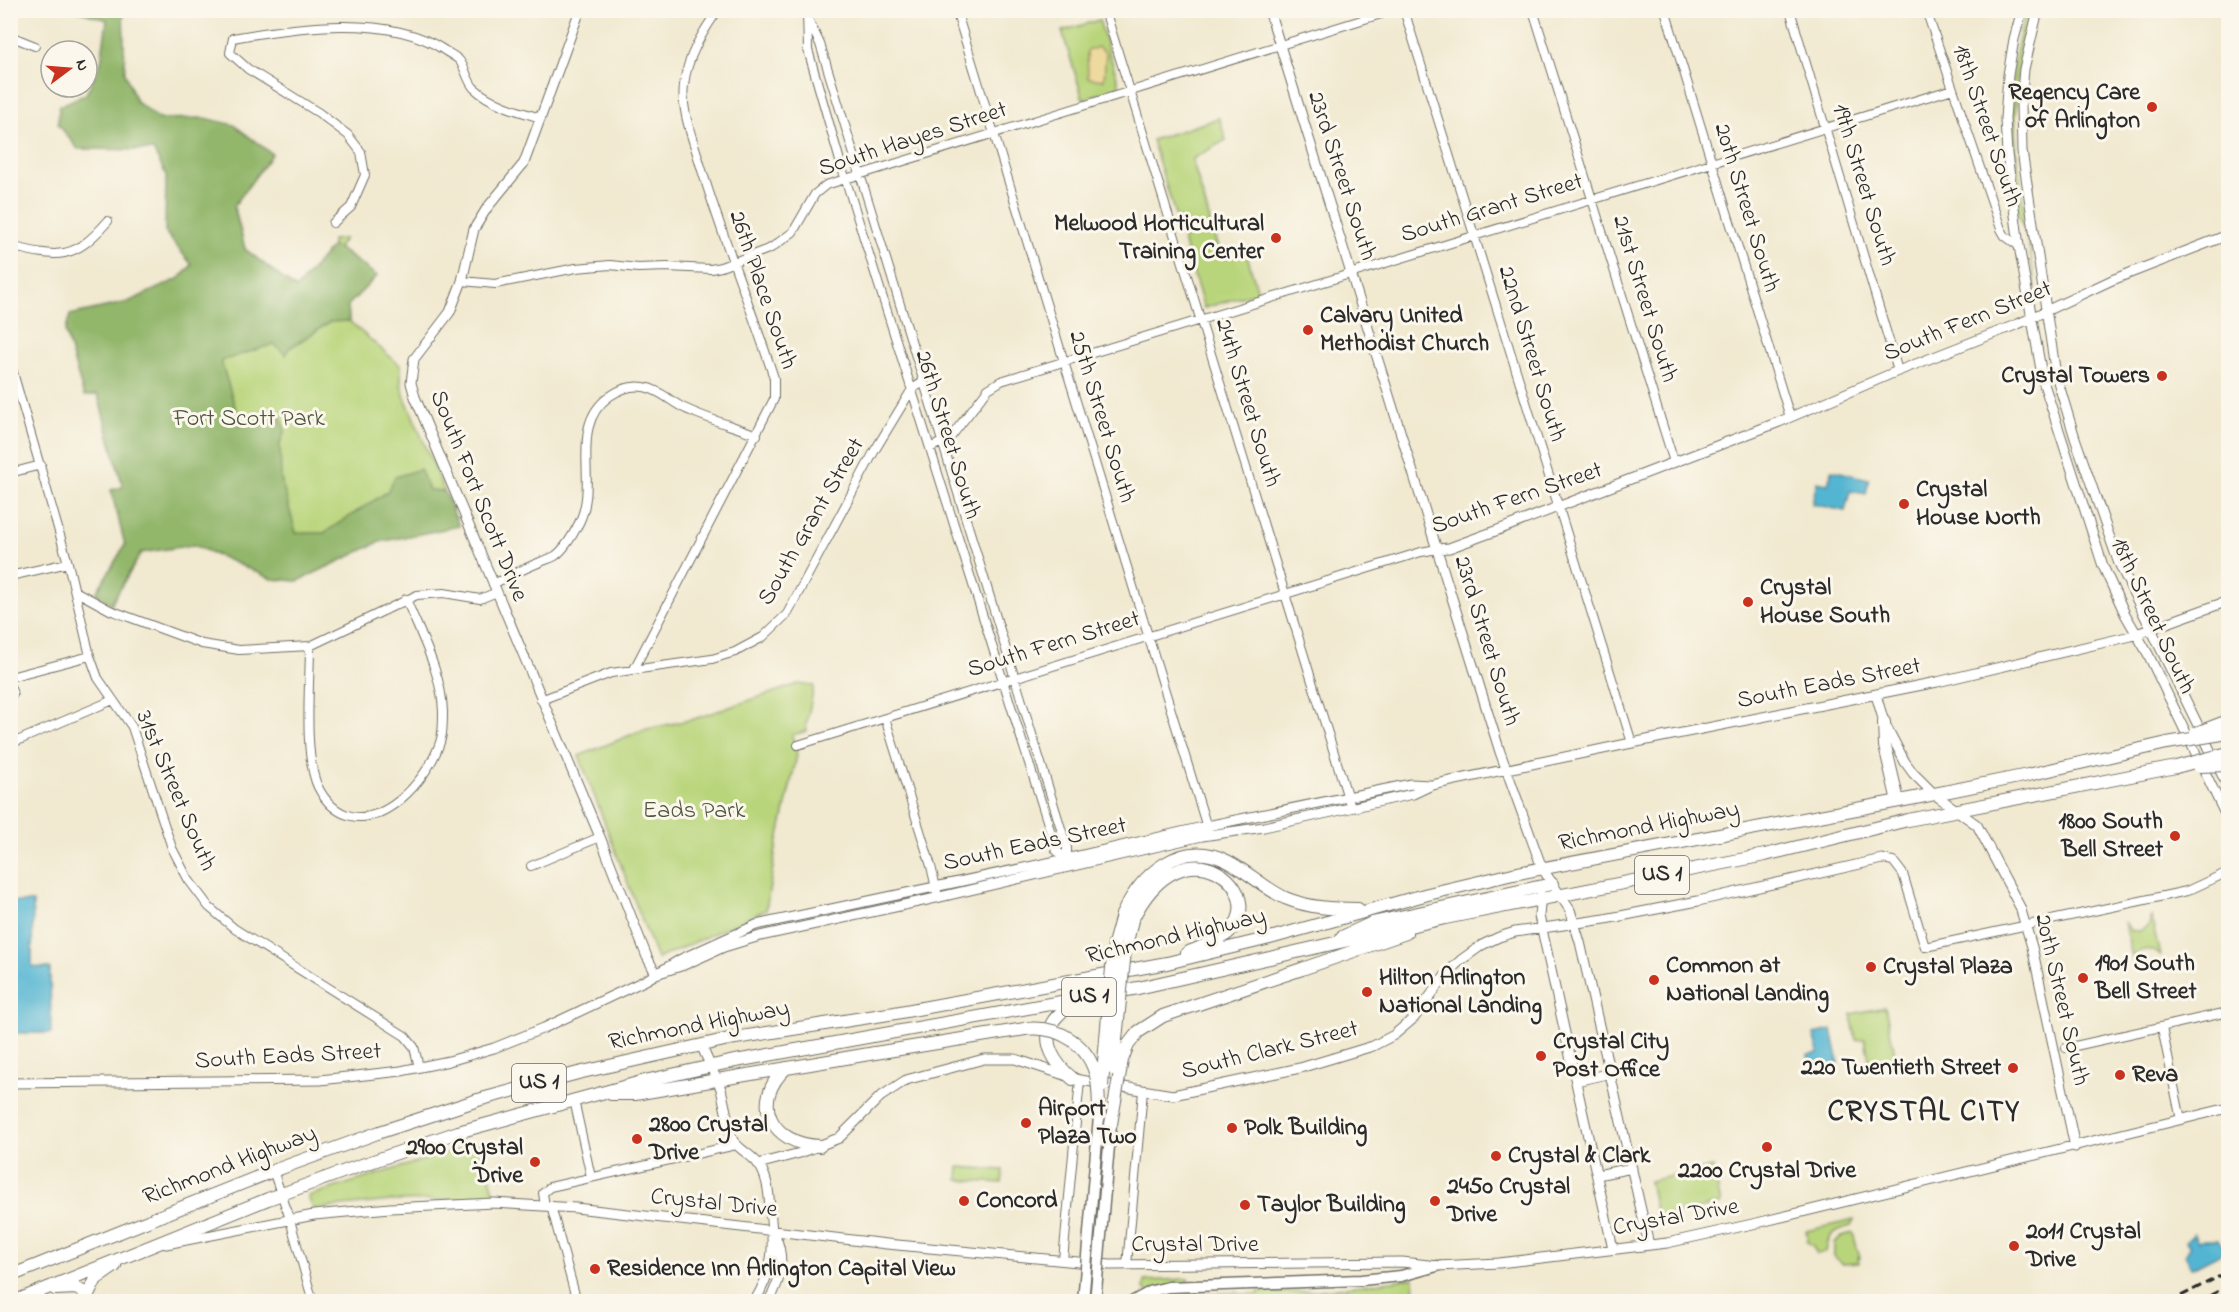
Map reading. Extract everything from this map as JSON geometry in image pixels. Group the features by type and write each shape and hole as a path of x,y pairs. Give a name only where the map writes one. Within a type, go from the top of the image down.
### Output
{"highway":[{"path":"1884,722 1885,746 1898,801"},
{"name":"Richmond Highway","path":"10,1276 273,1171 410,1122 478,1100 578,1073 701,1045 1030,989 1167,963 1270,938 1451,888 1542,868 1934,794 2167,743 2228,725"},
{"name":"Richmond Highway","path":"13,1302 282,1194 408,1149 592,1094 711,1066 1076,1000 1203,974 1445,918 1544,889 1559,894 1766,855 1908,820 2176,767 2229,753"},
{"path":"2176,767 2229,765"},
{"path":"1111,1124 1112,1082 1127,918 1132,895 1151,873 1172,860 1194,854 1209,855 1225,860 1272,891 1296,902 1331,909 1371,910"},
{"path":"1099,1117 1114,944 1127,918 1154,886 1178,870 1193,866 1216,870 1228,880 1237,893 1240,908 1236,922 1231,930 1222,937 1167,963"},
{"path":"1328,944 1372,923 1544,889"},
{"path":"1111,1124 1122,1060 1128,1045 1138,1032 1163,1016 1382,943 1445,918"},
{"path":"1076,1000 1055,1019 1051,1026 1050,1036 1054,1059 1060,1068 1077,1080"},
{"path":"592,1094 634,1094 1040,1028 1053,1030 1072,1039 1088,1057 1097,1079 1099,1117"},
{"path":"786,1068 775,1078 770,1089 768,1106 770,1119 781,1133 793,1141 820,1146"},
{"path":"42,1290 74,1288 90,1298 96,1279 130,1255"}],"main road":[{"path":"1083,1302 1099,1117"},
{"path":"1095,1302 1111,1124"},
{"path":"1132,1302 1160,1289 1361,1280 1401,1276 1437,1266"}],"street":[{"name":"South Fort Scott Drive","path":"580,10 524,163 487,208 474,229 462,281 450,312 414,359 411,382 415,397 656,974"},
{"name":"26th Place South","path":"634,669 774,399 774,378 711,201 685,111 683,86 689,61 706,27 718,10"},
{"path":"807,14 816,10"},
{"name":"25th Street South","path":"956,10 1208,830"},
{"name":"24th Street South","path":"1105,10 1351,808"},
{"name":"23rd Street South","path":"1269,10 1506,769 1542,868 1544,889 1539,916 1613,1249"},
{"name":"South Hayes Street","path":"462,281 495,284 576,268 610,265 711,269 732,264 771,248 793,232 814,194 826,185 1394,10"},
{"name":"22nd Street South","path":"1404,10 1632,743"},
{"name":"21st Street South","path":"1533,10 1674,462"},
{"name":"20th Street South","path":"1665,10 1790,417"},
{"name":"19th Street South","path":"1790,10 1898,371"},
{"name":"18th Street South","path":"1926,10 2001,229 2005,236 2019,246"},
{"path":"2022,10 2008,75 2005,119 2007,154 2019,246 2032,318"},
{"path":"2038,10 2024,69 2021,104 2022,151 2046,312"},
{"name":"26th Street South","path":"807,14 820,44 1015,678 1067,848 1068,863"},
{"name":"26th Street South","path":"807,14 808,50 846,179 1056,850 1068,863"},
{"path":"333,223 351,207 365,175 361,152 348,135 319,113 248,69 230,53 233,38 281,29 315,27 348,26 400,31 433,42 459,60 473,87 494,101 541,118"},
{"path":"10,36 34,46"},
{"name":"South Grant Street","path":"930,448 950,438 988,389 1001,381 1953,89"},
{"path":"10,246 46,255 69,253 90,241 108,221"},
{"name":"South Fern Street","path":"798,745 1421,552 1453,546 1790,417 2032,318 2112,280 2229,235"},
{"name":"18th Street South","path":"2046,312 2056,375 2075,438 2118,561 2229,787"},
{"name":"18th Street South","path":"2032,318 2043,381 2096,545 2125,614 2229,820"},
{"name":"31st Street South","path":"11,366 68,563 90,656 98,678 132,728 172,848 188,879 209,907 235,929 401,1033 414,1047 419,1067"},
{"name":"South Grant Street","path":"541,700 611,673 712,658 735,652 763,637 787,614 875,450 912,389 923,382"},
{"path":"75,591 110,610 202,644 239,650 310,645 417,595 430,593 480,599 495,588 556,555 570,537 586,507 588,486 586,431 591,416 600,403 619,390 645,387 684,408 757,435"},
{"path":"10,473 40,465"},
{"path":"10,576 68,563"},
{"path":"310,645 309,731 315,777 323,796 332,807 343,814 359,818 381,814 401,799 434,757 441,740 443,710 441,693 406,599"},
{"name":"South Eads Street","path":"1208,830 1264,827 1413,794 1432,785 1506,769 1875,695 2136,634 2229,601"},
{"path":"10,677 90,656"},
{"name":"20th Street South","path":"1875,695 1896,747 1912,771 1934,794 1977,825 2014,897 2026,926 2075,1147"},
{"path":"10,744 113,700"},
{"path":"885,718 938,897"},
{"name":"South Eads Street","path":"10,1083 320,1080 369,1076 419,1067 474,1054 527,1035 656,974 735,943 938,897 1068,863 1348,798 1411,784 1432,785"},
{"path":"531,866 600,837"},
{"path":"1882,859 1893,861 1903,874 1925,947 2187,891 2229,872"},
{"name":"South Clark Street","path":"758,1164 832,1142 844,1134 886,1092 920,1075 984,1059 998,1058 1028,1062 1077,1080 1173,1095 1288,1071 1373,1046 1394,1035 1425,1004 1448,972 1473,950 1507,934 1698,901 1882,859"},
{"name":"South Eads Street","path":"656,974 681,959 747,928 936,887 1068,863"},
{"path":"1559,894 1570,910 1574,924 1611,1073 1649,1245"},
{"path":"835,908 837,920"},
{"path":"2066,1048 2229,1012"},
{"path":"2162,1028 2181,1120"},
{"path":"701,1045 721,1089 730,1132 736,1145 758,1164 766,1180 773,1230 782,1257 779,1278 768,1302"},
{"path":"1576,1081 1611,1073"},
{"path":"1063,1260 1077,1080"},
{"path":"1127,1265 1143,1090"},
{"path":"574,1100 591,1177"},
{"name":"Crystal Drive","path":"152,1247 314,1215 399,1207 494,1203 548,1206 886,1244 1127,1265 1402,1262 1437,1266 1522,1261 1649,1245 1757,1224 2229,1108"},
{"path":"577,1302 543,1193 547,1188 736,1145"},
{"path":"1597,1174 1632,1167"},
{"path":"273,1171 291,1221 313,1302"},
{"path":"754,1302 771,1266 773,1230"}],"green space":[{"name":"Fort Scott Park","path":"78,11 123,11 125,73 136,101 159,119 205,118 234,125 272,154 234,206 245,249 296,289 332,246 377,276 348,305 349,321 330,322 288,349 286,355 274,344 221,361 241,426 280,414 285,431 280,443 281,479 296,533 324,533 387,492 395,477 420,469 429,490 444,491 459,526 379,542 298,581 272,579 194,545 141,553 111,604 96,593 125,545 111,490 123,487 98,395 84,396 65,332 70,315 128,302 180,278 192,265 165,232 166,175 153,150 78,149 58,124 59,106 75,99 99,99 99,66 107,20"},
{"path":"2026,11 2030,11 2031,14 2017,76 2015,131 2030,250 2020,220 2015,194 2010,142 2015,63"},
{"path":"1099,20 1120,87 1083,99 1062,31"},
{"path":"1219,118 1226,140 1192,159 1221,259 1246,252 1258,292 1204,308 1152,140"},
{"name":"Fort Scott Park","path":"243,192 234,206 245,249 296,289 332,246 332,240 344,239 338,248 377,276 348,305 349,321 401,366 401,384 404,395 459,526 379,542 298,581 272,579 194,545 151,537 111,604 96,593 135,529 83,342 138,325 197,259"},
{"name":"Eads Park","path":"798,684 814,686 807,731 792,735 797,755 775,854 766,910 657,959 579,756 643,730 694,719"},
{"path":"2151,916 2160,956 2151,950 2142,950 2136,953 2133,961 2124,921 2130,930 2140,931 2149,925"},
{"path":"1885,1007 1896,1059 1870,1064 1865,1039 1856,1040 1851,1014"},
{"path":"481,1142 496,1199 391,1201 313,1209 308,1196"},
{"path":"959,1167 1003,1170 1002,1183 958,1180"},
{"path":"1713,1167 1721,1204 1657,1218 1649,1181"},
{"path":"1854,1220 1851,1226 1840,1229 1830,1237 1825,1252 1817,1254 1813,1246 1806,1241 1808,1237 1806,1231"},
{"path":"1853,1233 1860,1258 1858,1258 1859,1263 1842,1264 1834,1256 1834,1243 1842,1236"},
{"path":"1414,1278 1413,1302 1161,1301 1150,1296 1144,1288 1145,1281 1188,1279 1189,1294 1238,1292 1239,1294 1259,1294 1259,1291 1277,1291 1277,1293 1314,1291"}],"sand":[{"path":"1098,47 1106,53 1104,80 1088,78 1087,51"}],"water":[{"path":"1832,470 1869,479 1866,494 1850,491 1845,511 1812,504 1817,482 1828,484"},
{"path":"11,902 33,902 32,967 50,968 51,1033 11,1033"},
{"path":"1832,1030 1839,1063 1811,1069 1808,1055 1819,1053 1814,1034"},
{"path":"2193,1234 2198,1241 2218,1239 2225,1251 2192,1268 2185,1255 2190,1246 2185,1241"}],"railway":[{"path":"2169,1302 2228,1272"},
{"path":"2198,1302 2228,1286"}],"place":[{"name":"Regency Care of Arlington","path":"2152,107"},
{"name":"Melwood Horticultural Training Center","path":"1276,238"},
{"name":"Calvary United Methodist Church","path":"1308,330"},
{"name":"Crystal Towers","path":"2162,376"},
{"name":"Crystal House North","path":"1904,504"},
{"name":"Crystal House South","path":"1748,602"},
{"name":"1800 South Bell Street","path":"2175,836"},
{"name":"Crystal Plaza","path":"1871,967"},
{"name":"1901 South Bell Street","path":"2083,978"},
{"name":"Common at National Landing","path":"1654,980"},
{"name":"Hilton Arlington National Landing","path":"1367,992"},
{"name":"Crystal City Post Office","path":"1541,1056"},
{"name":"220 Twentieth Street","path":"2013,1068"},
{"name":"Reva","path":"2120,1075"},
{"name":"Airport Plaza Two","path":"1026,1123"},
{"name":"Polk Building","path":"1232,1128"},
{"name":"2800 Crystal Drive","path":"637,1139"},
{"name":"2200 Crystal Drive","path":"1767,1147"},
{"name":"Crystal & Clark","path":"1496,1156"},
{"name":"2900 Crystal Drive","path":"535,1162"},
{"name":"Concord","path":"964,1201"},
{"name":"2450 Crystal Drive","path":"1435,1201"},
{"name":"Taylor Building","path":"1245,1205"},
{"name":"2011 Crystal Drive","path":"2014,1246"},
{"name":"Residence Inn Arlington Capital View","path":"595,1269"}],"district":[{"name":"CRYSTAL CITY","path":"1924,1113"}]}
